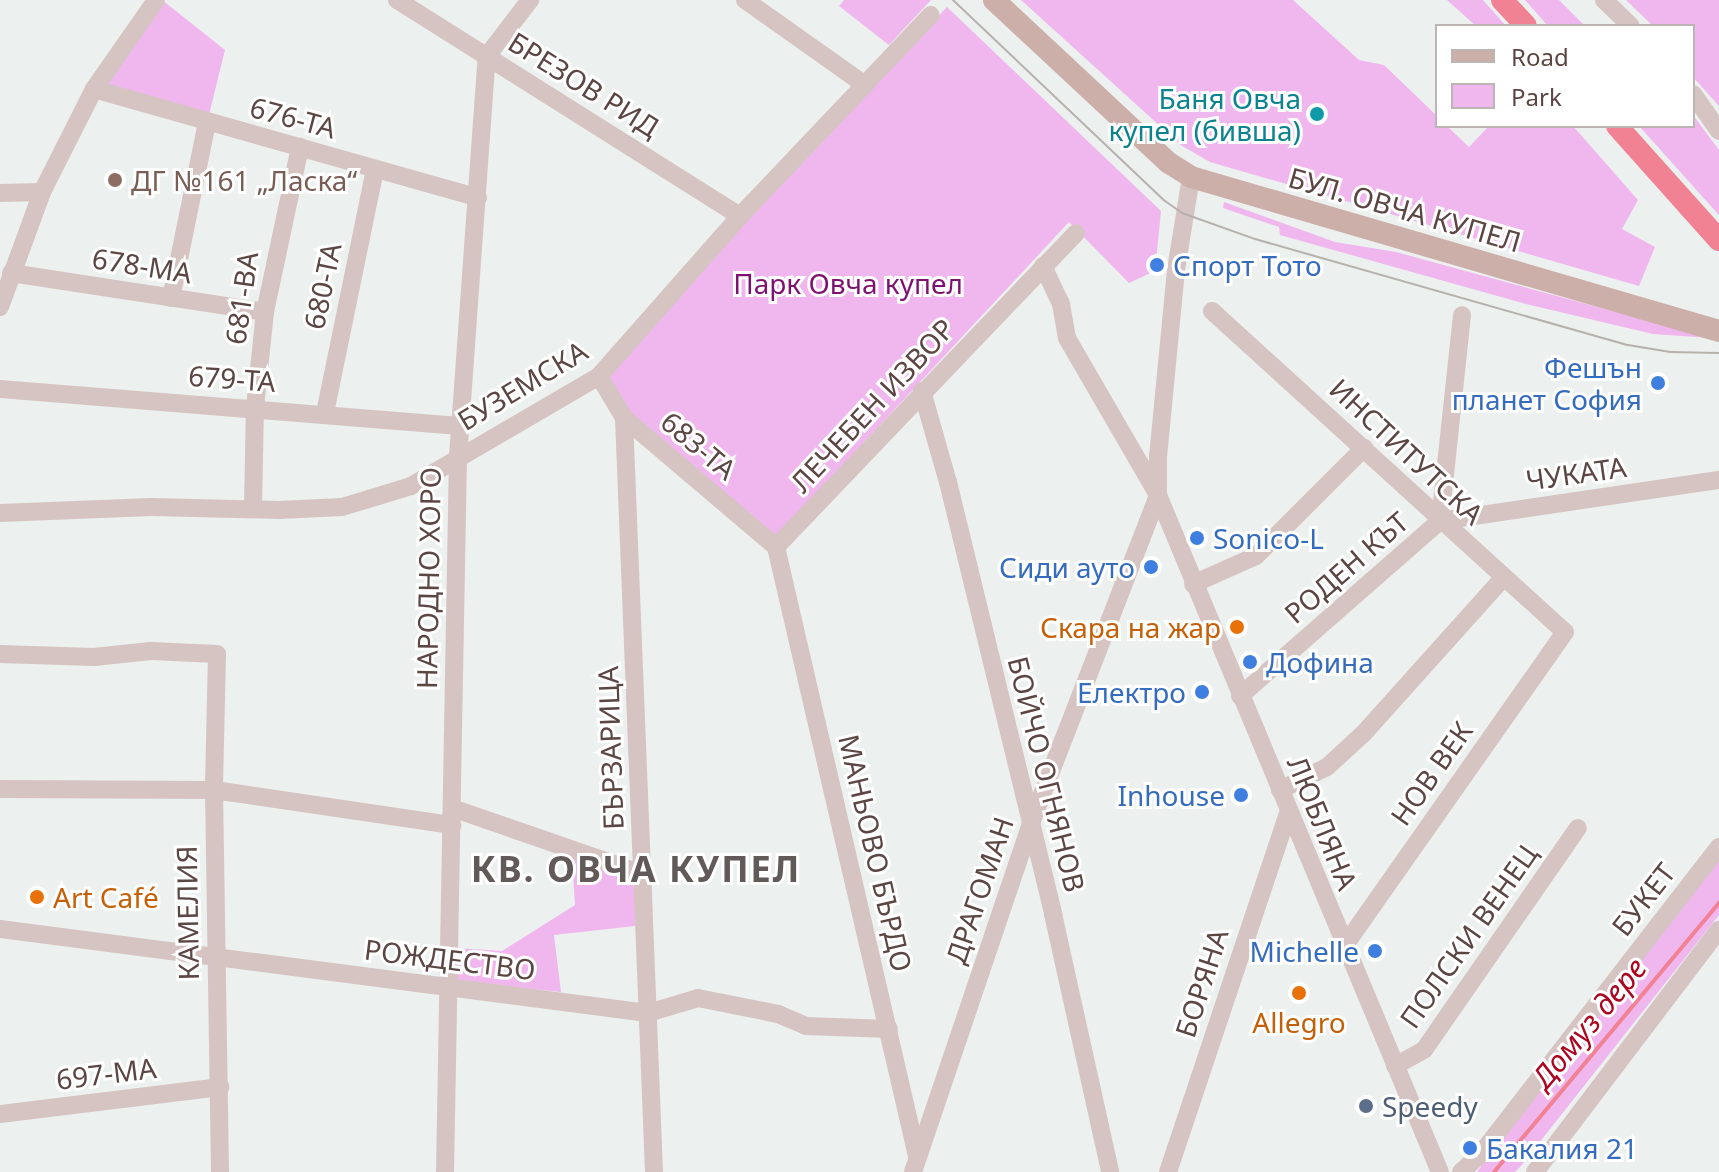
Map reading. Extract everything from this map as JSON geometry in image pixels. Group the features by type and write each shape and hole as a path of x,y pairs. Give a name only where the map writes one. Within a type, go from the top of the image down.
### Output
{"main road":[{"name":"БУЛ. ОВЧА КУПЕЛ","path":"994,0 1169,163 1191,177 1719,331"}],"street":[{"path":"0,307 42,192 94,89 156,0"},
{"name":"БРЕЗОВ РИД","path":"397,0 740,216"},
{"path":"487,56 530,0"},
{"path":"745,0 865,85"},
{"path":"1604,0 1629,24"},
{"name":"БУЗЕМСКА","path":"0,513 151,507 342,507 411,486 599,376 740,216 931,15"},
{"name":"НАРОДНО ХОРО","path":"445,1172 458,457 487,56"},
{"name":"676-ТА","path":"94,89 478,198"},
{"path":"1695,97 1719,131"},
{"path":"171,298 207,123"},
{"name":"681-ВА","path":"253,508 255,407 265,312 300,147"},
{"name":"680-ТА","path":"325,413 375,170"},
{"name":"ЛЮБЛЯНА","path":"1158,495 1158,456 1176,270 1191,177"},
{"path":"0,193 42,192"},
{"name":"ЛЕЧЕБЕН ИЗВОР","path":"776,547 1076,233"},
{"name":"ЛЮБЛЯНА","path":"1043,266 1058,294 1073,350 1158,495 1440,1172"},
{"name":"678-МА","path":"11,273 265,312"},
{"name":"ИНСТИТУТСКА","path":"1212,311 1565,632"},
{"name":"РОДЕН КЪТ","path":"1240,696 1440,521 1462,315"},
{"name":"683-ТА","path":"599,376 624,418 776,547"},
{"name":"679-ТА","path":"0,389 255,407 460,426"},
{"name":"БОЙЧО ОГНЯНОВ","path":"922,391 948,482 1031,823 1110,1172"},
{"name":"БЪРЗАРИЦА","path":"624,418 654,1172"},
{"path":"1193,584 1256,556 1364,448"},
{"name":"ЧУКАТА","path":"1440,521 1719,480"},
{"name":"ДРАГОМАН","path":"918,1168 1031,823 1158,495"},
{"name":"МАНЬОВО БЪРДО","path":"776,547 889,1029 918,1168"},
{"path":"1280,790 1327,767 1364,733 1503,578"},
{"name":"НОВ ВЕК","path":"1344,947 1565,632"},
{"name":"КАМЕЛИЯ","path":"0,654 217,654 214,790 220,1172"},
{"path":"0,789 214,790 452,817 643,874"},
{"name":"БОРЯНА","path":"1168,1172 1292,818"},
{"name":"БОРЯНА","path":"1179,1172 1292,818"},
{"name":"ПОЛСКИ ВЕНЕЦ","path":"1395,1066 1424,1050 1578,828"},
{"name":"БУКЕТ","path":"1461,1172 1480,1155 1719,847"},
{"name":"РОЖДЕСТВО","path":"0,929 648,1013 698,998 778,1014 806,1026 889,1029"},
{"path":"1535,1172 1700,951 1719,930"},
{"name":"697-МА","path":"0,1114 220,1087"}],"green space":[{"path":"162,0 225,50 207,123 94,89"},
{"path":"844,0 931,0 889,45 839,6"},
{"path":"1021,0 1293,0 1359,60 1384,65 1435,114 1435,128 1449,128 1469,147 1487,128 1575,128 1638,200 1622,229 1655,247 1639,286 1210,162 1182,146"},
{"path":"1447,0 1483,0 1504,24 1474,24"},
{"path":"1525,0 1559,0 1583,24 1546,24"},
{"path":"1626,0 1719,0 1719,106 1695,79 1695,24 1651,24"},
{"name":"Парк Овча купел","path":"947,7 1161,211 1155,271 1129,283 1069,222 774,539 629,414 607,380 747,217"},
{"path":"1695,118 1719,150 1719,215 1641,128 1695,128"},
{"path":"1224,202 1335,242 1396,252 1711,338 1653,334 1526,304 1280,235 1279,227 1223,208"},
{"path":"572,857 643,880 644,925 554,935 561,992 456,981 457,948 502,951 575,905"},
{"path":"1719,859 1719,915 1520,1167 1515,1172 1477,1172"}],"waterway":[{"path":"1502,0 1524,24"},
{"path":"1619,128 1719,240"},
{"name":"Домуз дере","path":"1494,1172 1719,903"}],"tram line":[{"path":"953,0 1165,201 1182,213 1255,239 1628,345 1670,352 1719,353"}],"place":[{"name":"Баня Овча купел (бивша)","path":"1317,114"},
{"name":"ДГ №161 „Ласка“","path":"115,180"},
{"name":"Спорт Тото","path":"1157,265"},
{"name":"Фешън планет София","path":"1658,383"},
{"name":"Sonico-L","path":"1197,538"},
{"name":"Сиди ауто","path":"1151,567"},
{"name":"Скара на жар","path":"1237,627"},
{"name":"Дофина","path":"1250,662"},
{"name":"Електро","path":"1202,692"},
{"name":"Inhouse","path":"1241,795"},
{"name":"Art Café","path":"37,897"},
{"name":"Michelle","path":"1375,951"},
{"name":"Allegro","path":"1299,993"},
{"name":"Speedy","path":"1366,1106"},
{"name":"Бакалия 21","path":"1470,1148"}],"district":[{"name":"КВ. ОВЧА КУПЕЛ","path":"636,869"}]}
